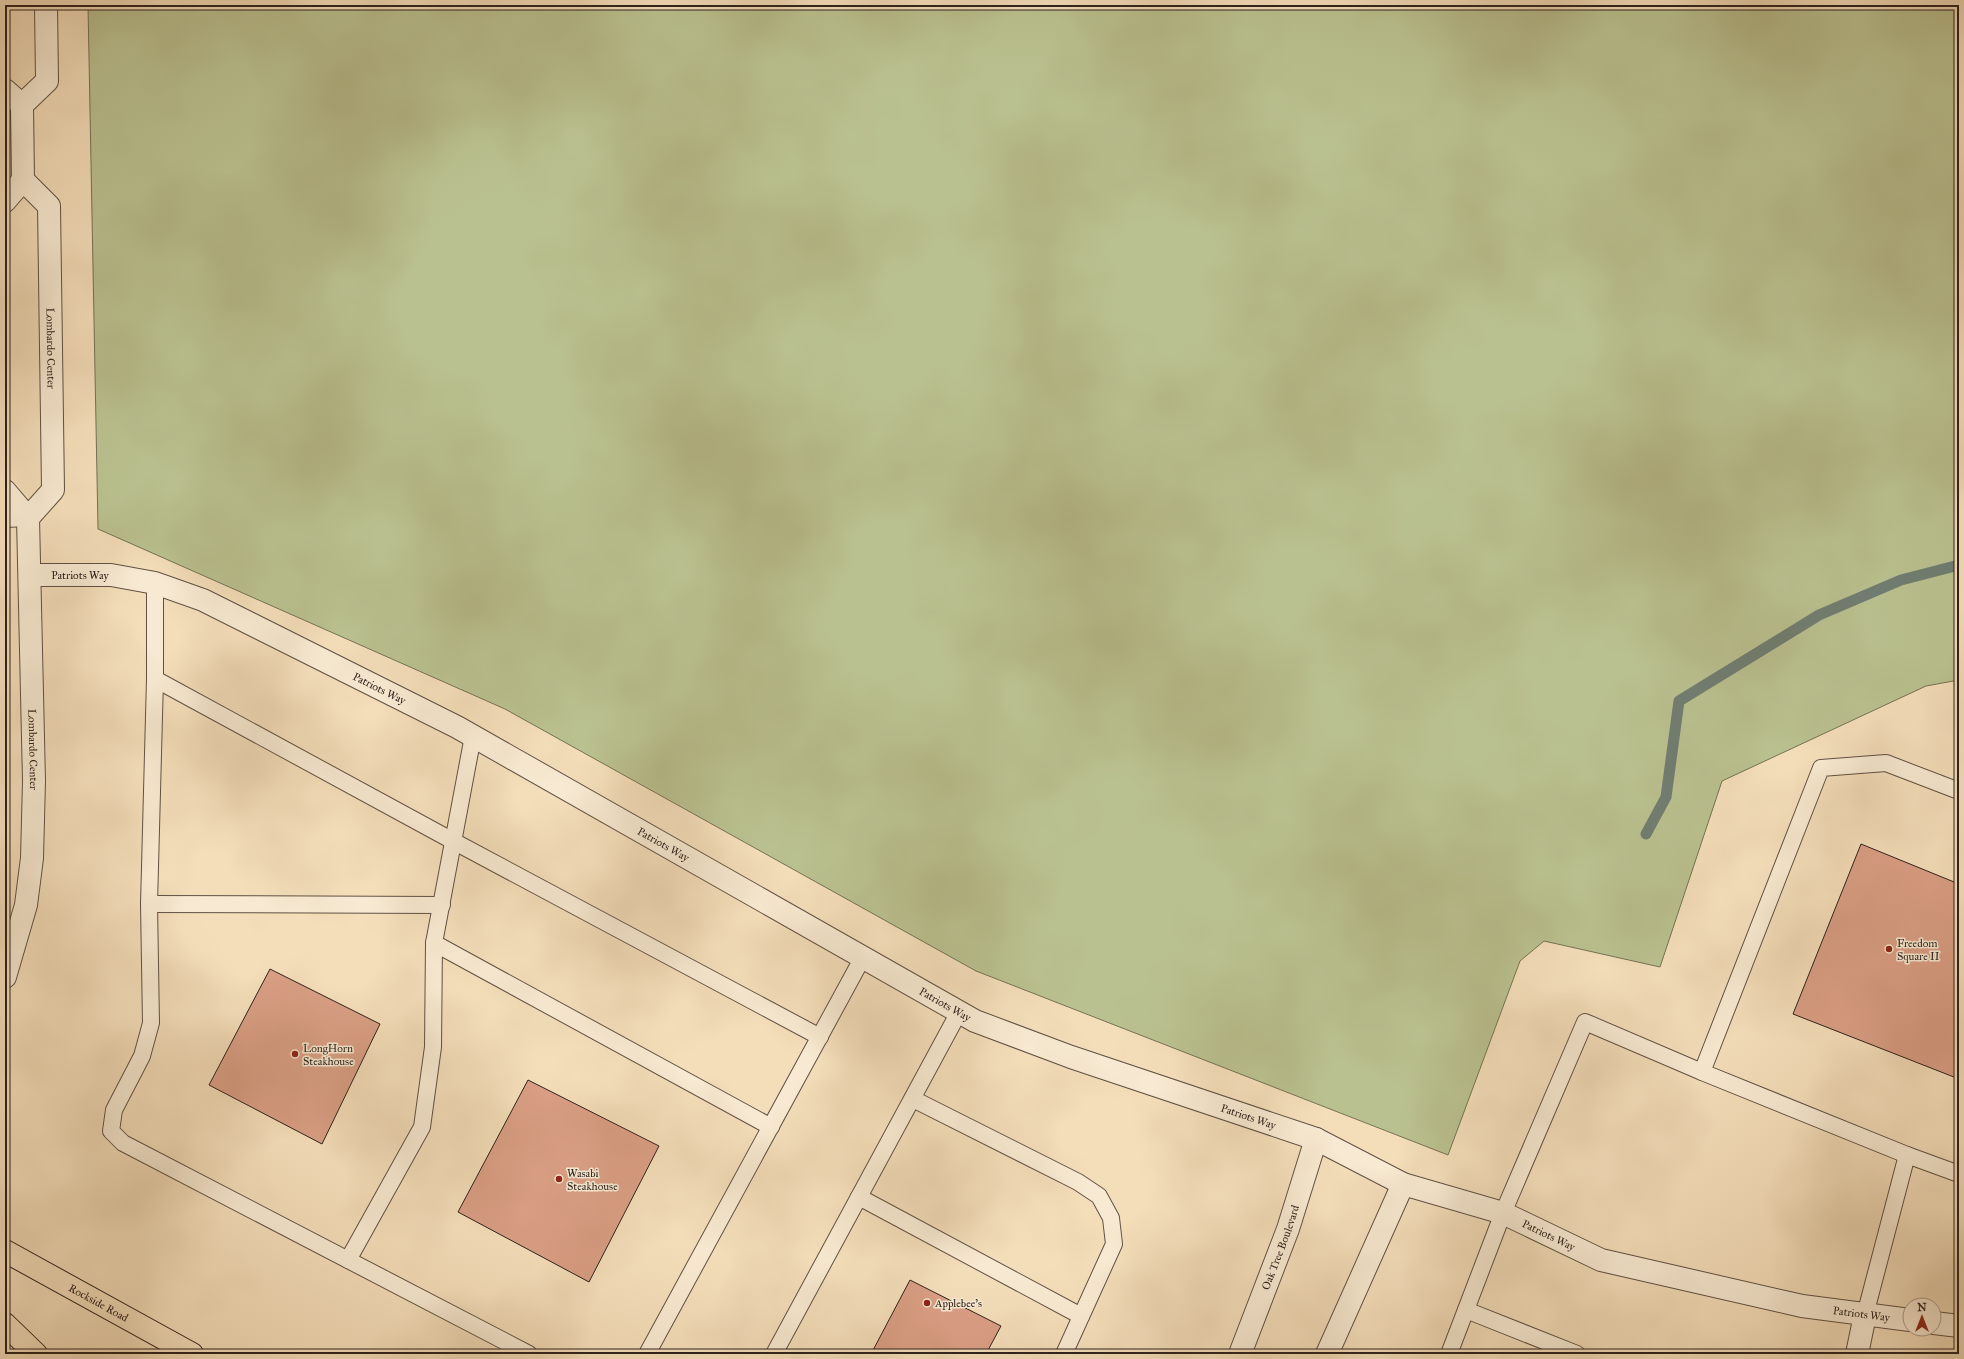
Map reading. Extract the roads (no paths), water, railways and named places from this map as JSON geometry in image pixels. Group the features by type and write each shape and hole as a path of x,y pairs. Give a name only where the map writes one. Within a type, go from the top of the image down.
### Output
{"main road":[{"name":"Rockside Road","path":"5,1251 192,1354"},
{"path":"5,1324 36,1354"}],"street":[{"path":"14,105 47,81 46,5"},
{"path":"5,90 14,105 23,180 5,201"},
{"name":"Lombardo Center","path":"5,977 26,905 32,858 34,781 28,518 53,490 49,206 23,180"},
{"path":"5,491 28,518"},
{"name":"Patriots Way","path":"30,575 111,575 155,583 203,600 473,736 975,1021 1071,1057 1316,1140 1403,1184 1503,1213 1601,1260 1802,1306 1902,1319"},
{"name":"Oak Tree Boulevard","path":"1240,1354 1288,1229 1316,1140"},
{"path":"1327,1354 1403,1184"},
{"path":"1857,1354 1865,1315"},
{"path":"1942,1324 1959,1326"}],"lane":[{"path":"5,518 28,518"},
{"path":"155,583 155,679 149,904 150,1023 142,1056 114,1110 111,1131 123,1143 529,1354"},
{"path":"155,679 453,841 820,1036"},
{"path":"348,1260 422,1126 433,1047 434,944 473,736"},
{"path":"1702,1072 1821,768 1886,763 1959,791"},
{"path":"149,904 442,905"},
{"path":"434,944 770,1127"},
{"path":"646,1354 863,957"},
{"path":"774,1354 959,1012"},
{"path":"1449,1354 1503,1213 1586,1022 1702,1072 1907,1155 1959,1174"},
{"path":"912,1099 1078,1182 1099,1196 1111,1218 1114,1244 1064,1354"},
{"path":"1865,1315 1907,1155"},
{"path":"859,1197 1082,1316"},
{"path":"1466,1310 1577,1354"}],"waterway":[{"path":"1646,834 1666,797 1679,701 1819,615 1901,580 1959,565"}],"place":[{"name":"Freedom Square II","path":"1889,949"},
{"name":"LongHorn Steakhouse","path":"295,1054"},
{"name":"Wasabi Steakhouse","path":"559,1179"},
{"name":"Applebee's","path":"927,1303"}]}
